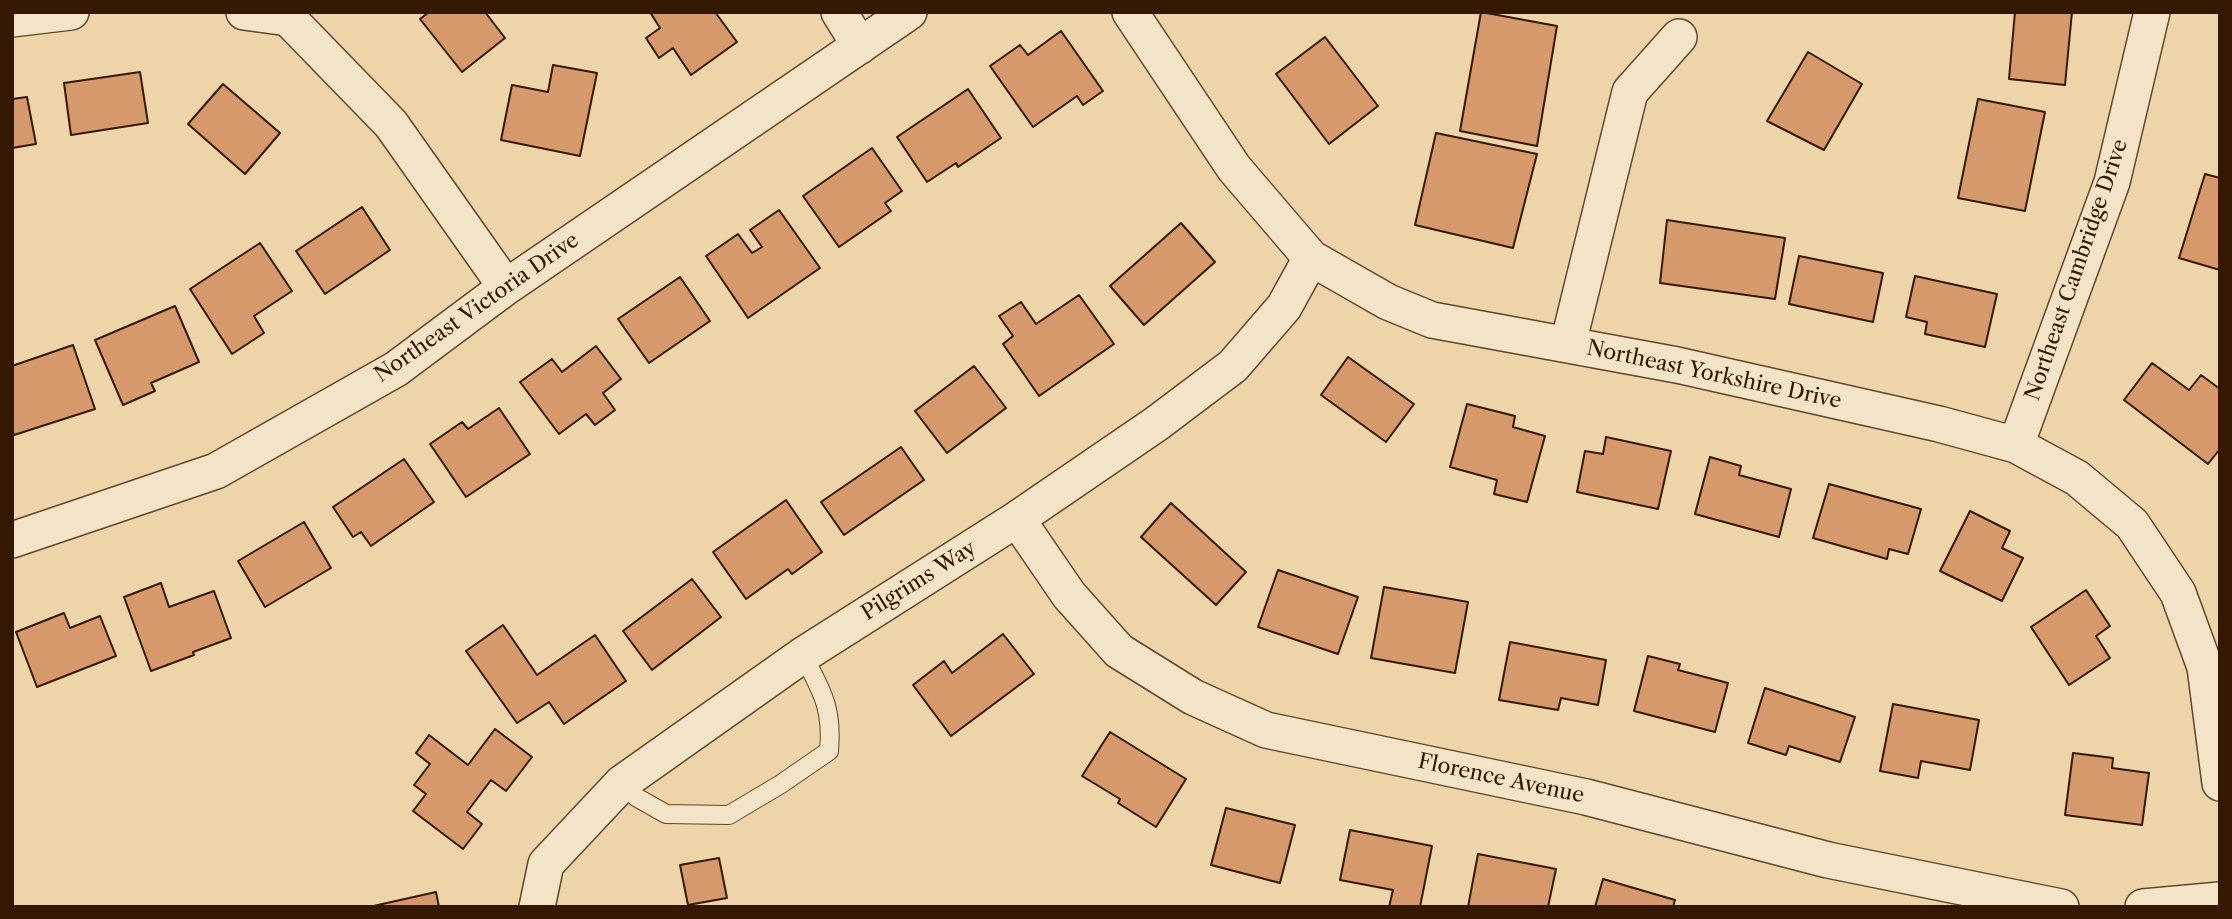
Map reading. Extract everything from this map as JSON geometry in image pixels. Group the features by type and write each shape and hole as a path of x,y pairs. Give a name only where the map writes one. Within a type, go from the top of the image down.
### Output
{"street":[{"path":"12,19 71,12"},
{"path":"244,12 288,18 391,124 506,287"},
{"path":"839,12 860,46"},
{"name":"Northeast Victoria Drive","path":"12,541 216,471 396,369 506,287 909,12"},
{"name":"Northeast Yorkshire Drive","path":"1130,12 1234,168 1311,258 1388,302 1432,320 1677,365 1939,424 2016,445 2077,478 2132,524 2178,593 2205,667 2220,783"},
{"name":"Northeast Cambridge Drive","path":"2016,445 2112,182 2152,12"},
{"path":"1567,344 1630,92 1679,37"},
{"name":"Pilgrims Way","path":"537,907 546,864 622,783 803,655 1017,519 1156,424 1233,366 1283,307 1311,258"},
{"name":"Florence Avenue","path":"1017,519 1069,594 1119,651 1192,697 1266,730 1586,797 1828,860 2061,907"},
{"path":"2143,907 2220,900"}],"lane":[{"path":"622,783 636,797 666,814 729,815 829,751 832,724 824,695 803,655"}],"building":[{"path":"429,12 485,12 505,38 462,72 420,19"},
{"path":"650,12 715,12 737,42 691,75 673,48 659,58 646,38 660,28"},
{"path":"1481,12 1557,26 1537,146 1460,131"},
{"path":"2015,12 2072,12 2065,85 2009,79"},
{"path":"1061,31 1103,91 1083,105 1077,96 1033,127 990,66 1020,45 1028,55"},
{"path":"1325,37 1378,106 1329,144 1276,74"},
{"path":"1808,52 1862,84 1824,150 1767,121"},
{"path":"553,65 597,73 580,156 501,140 512,85 548,92"},
{"path":"140,72 148,123 71,135 64,83"},
{"path":"223,84 280,133 245,174 188,124"},
{"path":"968,89 1001,138 958,167 956,163 927,182 897,137"},
{"path":"27,97 36,144 12,148 12,99"},
{"path":"1978,99 2045,112 2025,211 1958,198"},
{"path":"1436,133 1537,154 1513,248 1415,225"},
{"path":"872,148 902,191 885,203 891,211 839,247 803,196"},
{"path":"2205,174 2220,178 2220,270 2179,258"},
{"path":"362,207 390,250 325,294 296,251"},
{"path":"779,210 820,268 748,318 706,256 738,234 752,253 762,247 750,230"},
{"path":"1667,220 1785,238 1775,299 1660,283"},
{"path":"1181,223 1215,262 1144,325 1110,286"},
{"path":"260,243 292,291 254,316 264,333 232,354 190,289"},
{"path":"1799,256 1883,273 1873,322 1789,304"},
{"path":"1915,276 1997,294 1985,347 1925,334 1927,322 1906,317"},
{"path":"680,277 710,321 649,363 618,319"},
{"path":"1079,295 1114,344 1039,396 1003,344 1013,336 999,316 1021,302 1036,324"},
{"path":"175,306 199,362 151,383 155,391 123,405 95,340"},
{"path":"73,345 95,409 14,435 12,366"},
{"path":"596,346 621,379 603,393 615,410 595,425 586,414 559,434 520,382 552,359 562,372"},
{"path":"1348,357 1414,404 1386,442 1321,395"},
{"path":"2152,363 2189,390 2201,375 2220,389 2220,449 2208,464 2124,400"},
{"path":"974,366 1006,408 947,453 915,411"},
{"path":"1467,404 1515,416 1513,427 1545,436 1527,502 1494,494 1497,480 1450,467"},
{"path":"499,408 530,454 466,497 430,444 462,422 468,429"},
{"path":"1606,437 1671,451 1658,509 1577,492 1585,451 1603,454"},
{"path":"901,447 924,480 844,535 821,502"},
{"path":"1710,457 1741,466 1739,475 1791,489 1779,537 1695,514"},
{"path":"404,459 434,502 371,546 361,532 353,537 333,507"},
{"path":"1829,484 1921,509 1908,554 1889,549 1887,559 1813,538"},
{"path":"786,500 822,552 792,574 788,569 746,599 713,552"},
{"path":"1171,503 1246,572 1216,605 1141,537"},
{"path":"1970,511 2010,531 2002,548 2023,558 2002,601 1940,571"},
{"path":"304,522 331,568 265,607 238,561"},
{"path":"1278,570 1358,597 1338,654 1258,627"},
{"path":"692,579 721,617 652,670 623,631"},
{"path":"161,583 169,607 214,591 231,638 151,671 124,597"},
{"path":"1384,587 1468,602 1455,673 1371,658"},
{"path":"2086,590 2110,626 2096,636 2110,658 2069,685 2031,627"},
{"path":"64,613 70,628 100,616 116,656 37,687 16,632"},
{"path":"503,625 537,675 595,635 626,681 564,724 549,702 517,723 466,651"},
{"path":"1003,634 1034,674 951,736 913,685 944,661 952,673"},
{"path":"1510,642 1606,660 1598,705 1561,698 1558,710 1499,700"},
{"path":"1648,656 1680,664 1678,670 1728,683 1715,732 1634,711"},
{"path":"1765,688 1855,717 1840,762 1789,746 1786,755 1748,743"},
{"path":"1893,704 1979,720 1970,770 1921,761 1918,778 1880,771"},
{"path":"495,729 532,757 506,791 491,780 467,812 482,824 463,849 413,811 426,794 414,785 430,764 416,753 429,735 468,765"},
{"path":"1110,732 1186,779 1156,827 1118,803 1120,799 1082,776"},
{"path":"2073,753 2113,758 2112,768 2149,773 2142,825 2065,815"},
{"path":"1226,808 1295,825 1280,883 1211,865"},
{"path":"1350,830 1432,846 1420,907 1389,907 1393,890 1340,880"},
{"path":"1478,854 1556,869 1548,907 1468,907"},
{"path":"719,858 727,898 688,905 680,865"},
{"path":"1603,879 1675,900 1673,907 1595,907"},
{"path":"436,892 439,907 369,907"}]}
